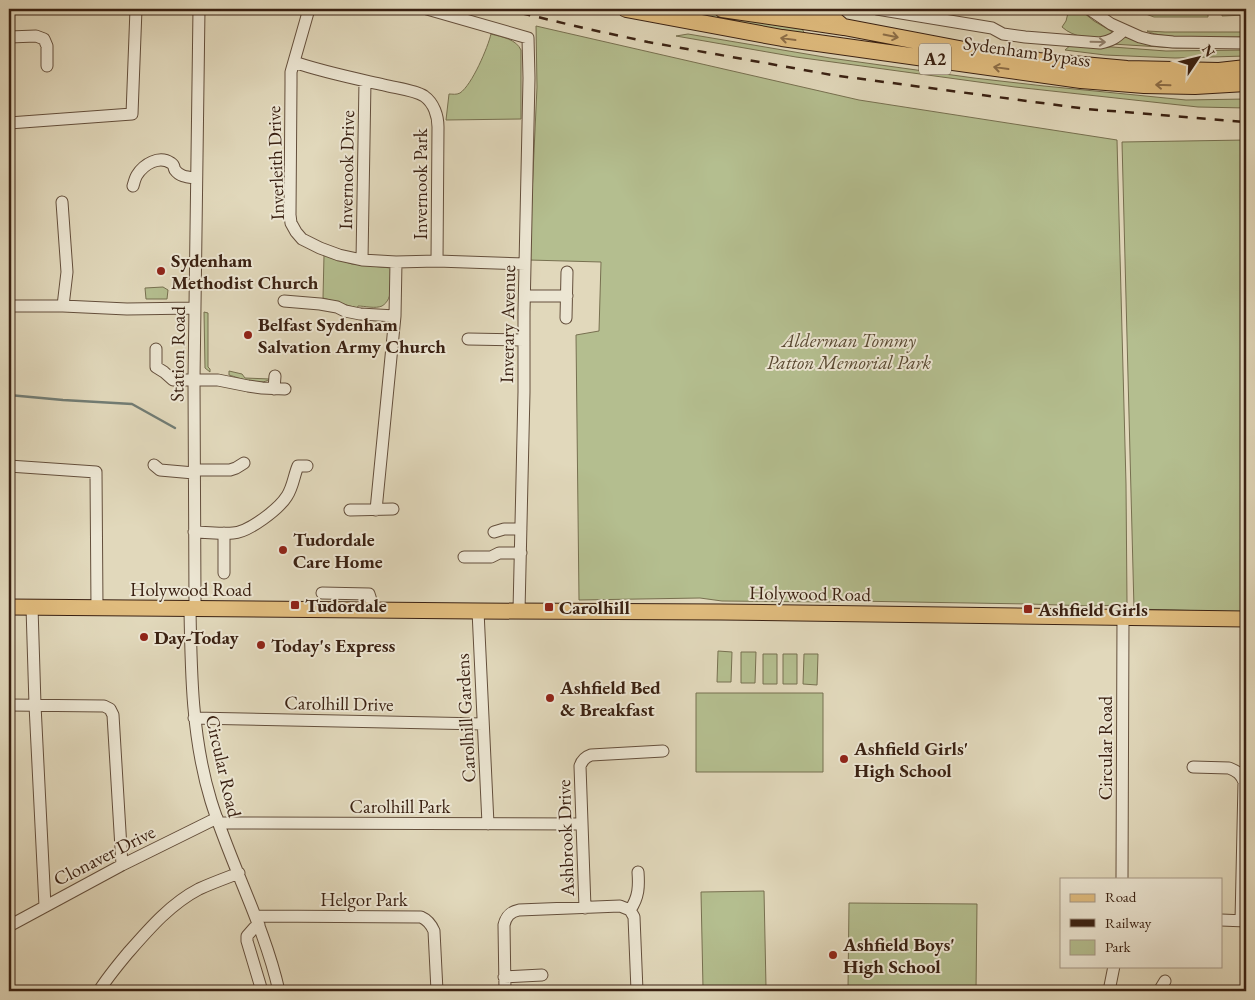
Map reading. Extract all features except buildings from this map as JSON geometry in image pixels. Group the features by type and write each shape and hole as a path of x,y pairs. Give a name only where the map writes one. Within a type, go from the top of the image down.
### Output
{"highway":[{"name":"Sydenham Bypass","path":"626,9 782,38 1081,80 1144,85 1195,86 1246,83"},
{"name":"Sydenham Bypass","path":"722,9 761,14 801,15 844,27 975,52 1039,61 1127,69 1218,71 1246,68"},
{"path":"761,14 782,9"},
{"path":"822,9 844,27"},
{"path":"801,15 804,26 809,33 828,44"}],"main road":[{"name":"Holywood Road","path":"9,607 1246,619"}],"street":[{"path":"9,123 132,114 136,9"},
{"name":"Station Road","path":"192,609 194,602 194,380 199,9"},
{"name":"Inverleith Drive","path":"309,9 291,72 290,215 296,232 302,239 320,248 339,255 362,260 525,264"},
{"name":"Inverary Avenue","path":"426,9 528,38 522,529 519,611"},
{"path":"877,9 992,28 1003,34 1036,39 1100,43 1116,38 1124,30"},
{"path":"1089,9 1111,24 1124,30 1140,37 1159,41 1246,42"},
{"path":"9,37 36,36 44,39 47,46 47,66"},
{"name":"Invernook Park","path":"294,62 330,73 419,94 425,96 431,102 436,111 438,127 438,261"},
{"name":"Invernook Drive","path":"362,260 365,81"},
{"path":"133,178 150,162 160,160 170,162 179,174 196,178"},
{"path":"62,202 67,272 63,306"},
{"path":"376,510 390,427 396,262"},
{"path":"566,318 567,272"},
{"path":"525,296 566,296"},
{"path":"284,301 320,304 360,314 395,316"},
{"path":"9,306 127,309 195,308"},
{"path":"468,339 524,340"},
{"path":"156,349 156,367 173,380 223,380 248,386 280,389 275,376"},
{"path":"154,465 160,470 194,471 230,470 244,463"},
{"path":"9,466 96,472 97,608"},
{"path":"194,532 233,533 244,531 256,524 282,503 287,496 298,466 307,466"},
{"path":"350,510 394,508"},
{"path":"494,532 504,529 522,529"},
{"path":"224,533 224,573"},
{"path":"464,557 491,557 499,553 521,553"},
{"path":"322,593 369,594 374,610"},
{"path":"32,607 35,705 46,906"},
{"name":"Circular Road","path":"192,609 194,718 202,766 218,820 257,921 279,991"},
{"name":"Carolhill Gardens","path":"478,611 488,824"},
{"name":"Circular Road","path":"1122,878 1123,617"},
{"path":"9,704 104,706 110,709 113,715 122,865"},
{"name":"Carolhill Drive","path":"194,718 483,724"},
{"name":"Ashbrook Drive","path":"585,908 580,766 584,758 595,754 663,751"},
{"path":"1193,767 1229,768 1241,775 1244,782 1244,921 1222,920"},
{"name":"Clonaver Drive","path":"9,926 122,865 218,820"},
{"name":"Carolhill Park","path":"218,820 582,824"},
{"path":"630,910 638,895 638,872"},
{"path":"99,991 105,981 165,914 198,889 239,873"},
{"path":"505,991 504,925 510,913 519,910 620,906 630,910 634,917 637,991"},
{"name":"Helgor Park","path":"257,921 421,917 432,924 434,931 438,991"},
{"path":"257,921 247,936 247,941 262,991"},
{"path":"1109,991 1114,968"},
{"path":"504,977 542,975"}],"green space":[{"path":"654,9 703,11 801,27 805,34"},
{"path":"1069,9 1079,9 1114,35 1107,40 1083,37 1067,31 1062,27 1066,21"},
{"path":"1137,9 1208,9 1208,17 1154,17"},
{"path":"1246,9 1246,15 1222,16 1222,10"},
{"name":"Alderman Tommy Patton Memorial Park","path":"536,26 859,100 1117,140 1126,484 1127,603 1124,605 1090,606 852,601 722,601 700,598 579,600 576,335 599,331 601,262 529,260 537,87"},
{"path":"1147,31 1246,32 1246,37 1180,37 1155,34"},
{"path":"491,34 504,37 516,43 521,50 521,119 446,120 449,94 460,93 465,89 487,48"},
{"path":"688,34 830,58 974,78 1186,100 1246,99 1246,108 1198,107 1015,87 796,57 676,36"},
{"path":"1123,35 1246,47 1177,48 1112,44"},
{"path":"1072,44 1166,51 1246,50 1246,56 1175,58 1105,55 1065,50"},
{"path":"1246,140 1246,612 1134,609 1122,142"},
{"path":"324,255 352,264 391,268 391,288 386,303 379,307 358,306 357,308 323,298"},
{"path":"163,287 168,290 167,299 146,299 145,288"},
{"path":"204,312 208,313 208,367 210,372 205,368"},
{"path":"229,371 242,374 245,378 270,379 255,382 229,375"},
{"path":"718,651 732,652 731,682 717,682"},
{"path":"741,652 756,652 755,683 741,683"},
{"path":"763,654 777,654 777,684 763,684"},
{"path":"783,654 797,654 797,684 783,684"},
{"path":"804,654 818,654 817,685 803,684"},
{"path":"696,693 823,693 823,772 696,772"},
{"path":"764,891 766,987 703,988 701,892"},
{"path":"849,903 977,904 976,990 848,988"}],"waterway":[{"path":"9,395 132,404 175,428"}],"railway":[{"path":"504,9 648,42 832,75 1087,109 1246,122"}],"place":[{"name":"Sydenham Methodist Church","path":"161,271"},
{"name":"Belfast Sydenham Salvation Army Church","path":"248,335"},
{"name":"Tudordale Care Home","path":"283,550"},
{"name":"Tudordale","path":"295,605"},
{"name":"Carolhill","path":"549,607"},
{"name":"Ashfield Girls","path":"1028,609"},
{"name":"Day-Today","path":"144,637"},
{"name":"Today's Express","path":"261,645"},
{"name":"Ashfield Bed & Breakfast","path":"550,698"},
{"name":"Ashfield Girls' High School","path":"844,759"},
{"name":"Ashfield Boys' High School","path":"833,955"}]}
